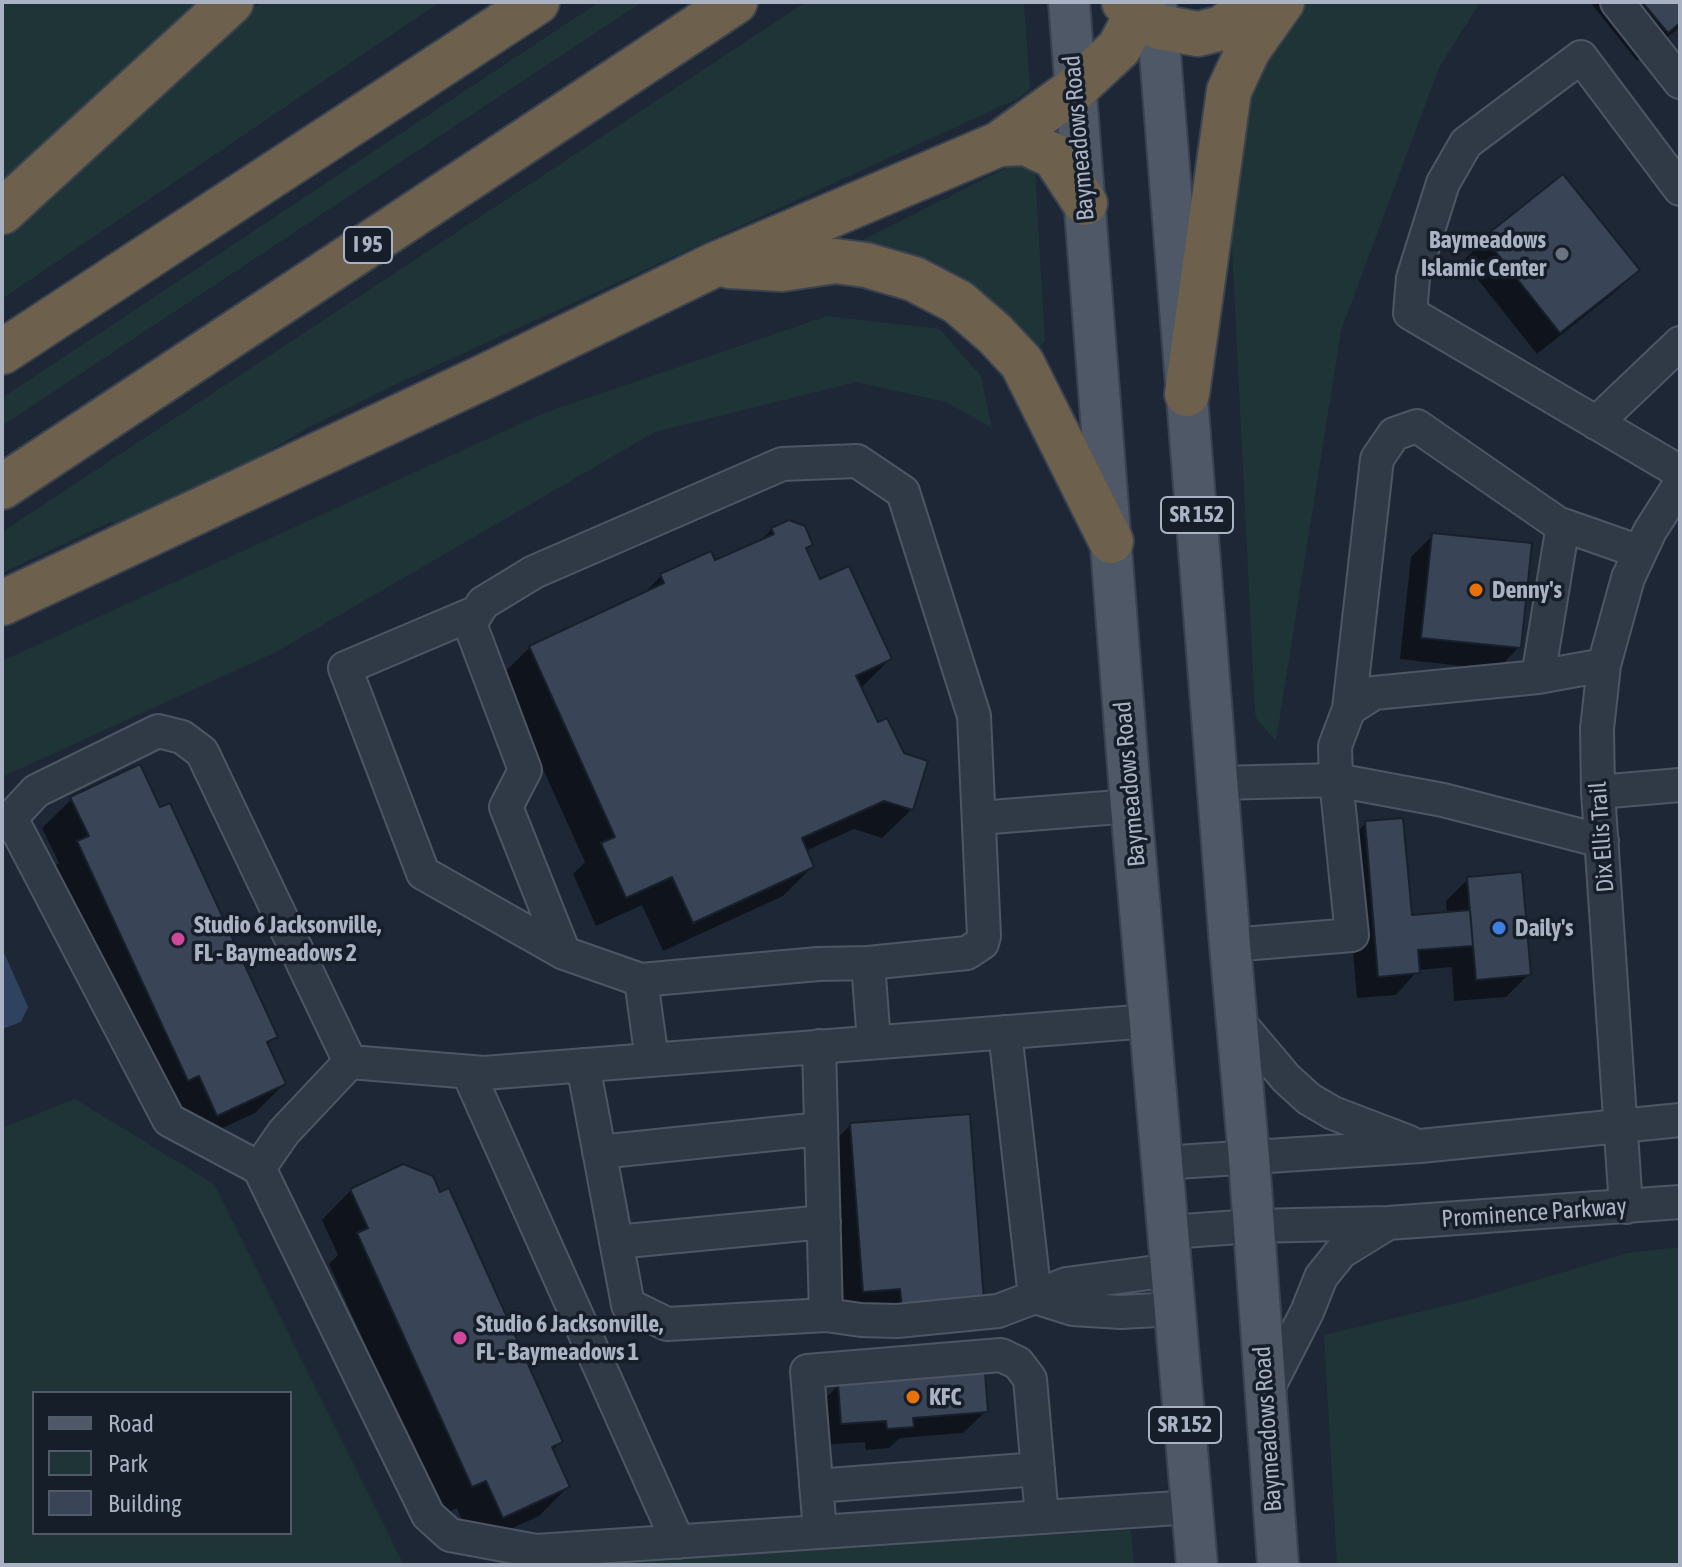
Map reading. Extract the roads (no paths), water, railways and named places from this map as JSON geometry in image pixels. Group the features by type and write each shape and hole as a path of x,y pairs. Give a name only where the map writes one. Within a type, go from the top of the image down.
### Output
{"highway":[{"path":"2,212 231,2"},
{"path":"2,352 537,2"},
{"name":"I 95","path":"2,487 735,2"},
{"path":"2,603 472,383 714,265 999,144 1075,89 1119,48 1143,9 1198,34 1222,28 1257,2"},
{"path":"1187,394 1229,91 1248,50 1282,2"},
{"path":"999,144 1026,143 1054,156 1085,203"},
{"path":"714,265 782,269 835,261 866,265 914,279 958,302 1022,363 1111,541"}],"main road":[{"name":"Baymeadows Road","path":"1069,2 1131,806 1197,1565"},
{"name":"Baymeadows Road","path":"1143,9 1187,394 1249,1158 1278,1565"}],"street":[{"path":"1617,2 1680,82"},
{"path":"1680,189 1581,57 1466,143 1443,183 1413,278 1410,313 1680,472"},
{"path":"1596,423 1680,343"},
{"path":"1230,945 1352,935 1335,746 1349,709 1377,459 1394,434 1417,426 1563,527 1640,552"},
{"path":"477,612 345,668 423,873 564,953 641,980 967,953 982,943 974,716 903,492 857,461 782,464 534,572 483,603 470,624 525,770 506,807 564,953"},
{"name":"Dix Ellis Trail","path":"1626,1207 1598,792 1597,729 1604,665 1628,578 1650,531 1680,484"},
{"path":"1538,677 1563,527"},
{"path":"1349,709 1374,693 1538,677 1604,665"},
{"path":"350,1062 202,752 182,737 158,731 36,791 11,818 169,1120 259,1168 428,1515 450,1535 536,1551 1192,1507"},
{"path":"1218,783 1336,780 1443,800 1602,841"},
{"path":"1598,792 1680,785"},
{"path":"979,818 1131,806"},
{"path":"868,963 874,1042"},
{"path":"641,980 652,1060"},
{"path":"1236,1011 1286,1078 1309,1099 1333,1113 1420,1146"},
{"path":"350,1062 484,1073 1149,1021"},
{"path":"1005,1032 1035,1297 1073,1309 1121,1312 1175,1309"},
{"path":"819,1046 826,1315"},
{"path":"259,1168 284,1132 350,1062"},
{"path":"583,1065 616,1242 824,1222"},
{"path":"468,1072 678,1542"},
{"path":"1162,1163 1420,1146 1680,1120"},
{"path":"599,1152 821,1129"},
{"name":"Prominence Parkway","path":"616,1242 628,1305 667,1324 826,1315 897,1321 998,1311 1066,1284 1253,1226 1388,1223 1680,1202"},
{"path":"1265,1394 1307,1312 1321,1277 1341,1252 1388,1223"},
{"path":"820,1532 807,1371 1001,1355 1018,1363 1030,1379 1042,1517"},
{"path":"816,1486 1038,1469"}],"water":[{"path":"2,948 28,1007 21,1022 2,1029"}],"place":[{"name":"Baymeadows Islamic Center","path":"1562,254"},
{"name":"Denny's","path":"1476,590"},
{"name":"Daily's","path":"1499,928"},
{"name":"Studio 6 Jacksonville, FL - Baymeadows 2","path":"178,939"},
{"name":"Studio 6 Jacksonville, FL - Baymeadows 1","path":"460,1338"},
{"name":"KFC","path":"913,1397"}]}
